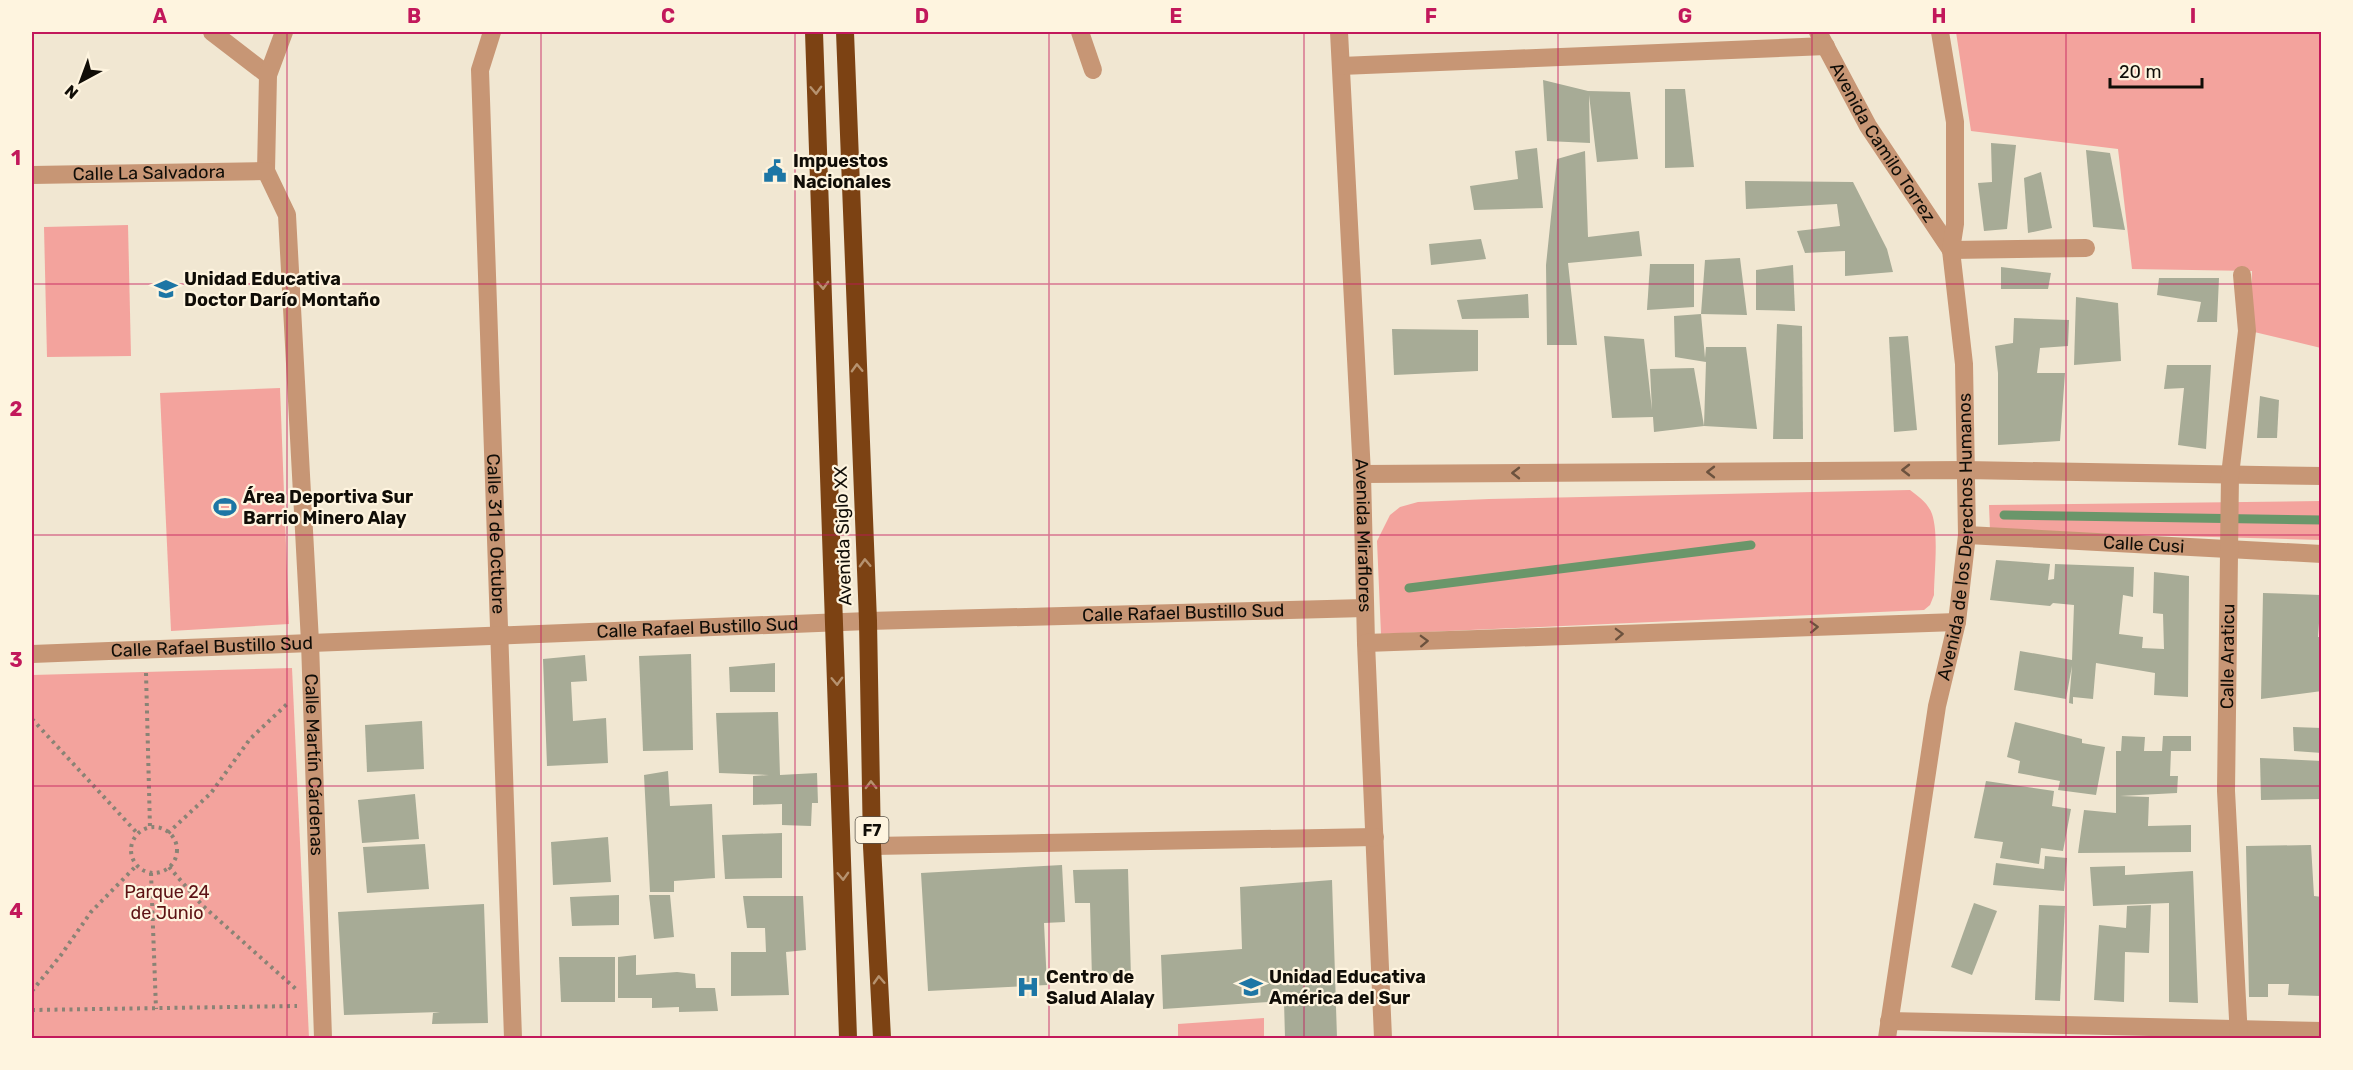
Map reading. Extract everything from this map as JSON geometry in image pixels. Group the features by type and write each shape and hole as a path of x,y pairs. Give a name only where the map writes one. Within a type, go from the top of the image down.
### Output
{"highway":[{"name":"Avenida Siglo XX","path":"814,32 836,622 848,1038"},
{"name":"Avenida Siglo XX","path":"844,32 868,621 872,846 882,1038"}],"street":[{"path":"212,32 268,75"},
{"name":"Calle Martín Cárdenas","path":"284,32 268,75 266,171 287,215 310,642 315,1006 323,1038"},
{"name":"Calle 31 de Octubre","path":"492,32 480,70 513,1038"},
{"path":"1080,32 1093,70"},
{"name":"Avenida Miraflores","path":"1339,32 1362,474 1366,643 1383,1038"},
{"name":"Avenida de los Derechos Humanos","path":"1883,1034 1937,706 1957,622 1967,535 1964,364 1951,250 1955,224 1955,122 1940,32"},
{"path":"1341,66 1822,39"},
{"name":"Avenida Camilo Torrez","path":"1822,39 1868,126 1951,250"},
{"name":"Calle La Salvadora","path":"32,175 266,171"},
{"path":"1951,250 2086,248"},
{"name":"Calle Araticu","path":"2239,1034 2226,791 2230,475 2247,331 2242,275"},
{"path":"1362,474 1965,470 2322,476"},
{"name":"Calle Cusi","path":"1967,535 2228,551 2322,554"},
{"name":"Calle Rafael Bustillo Sud","path":"32,654 836,622 1365,608"},
{"path":"1366,643 1957,622"},
{"path":"872,846 1375,837"},
{"path":"1883,1034 2239,1034 2322,1031"}],"path":[{"path":"146,649 150,828"},
{"path":"168,833 211,793 239,752 263,725 288,703 288,694"},
{"path":"32,719 138,834"},
{"path":"150,828 168,833 173,838 177,851 169,867 151,873 137,865 131,853 131,846 138,834 150,828"},
{"path":"32,991 91,912 137,865"},
{"path":"169,867 202,905 315,1006"},
{"path":"151,873 156,1009"},
{"path":"32,1010 315,1006"}],"green space":[{"path":"1956,32 2321,32 2321,348 2250,331 2252,271 2132,269 2118,149 1971,131"},
{"path":"128,225 131,356 47,357 44,227"},
{"name":"Área Deportiva Sur Barrio Minero Alay","path":"280,388 289,624 171,631 160,393"},
{"path":"1910,490 1923,500 1932,514 1934,523 1936,554 1934,595 1930,605 1924,610 1381,634 1377,541 1390,515 1400,507 1418,502"},
{"path":"2321,501 2321,540 1990,531 1989,505"},
{"name":"Parque 24 de Junio","path":"292,668 309,1038 32,1038 32,675"},
{"path":"1264,1018 1264,1038 1178,1038 1178,1024"}],"building":[{"path":"1543,80 1588,91 1630,92 1638,159 1597,162 1589,95 1590,143 1547,141"},
{"path":"1665,89 1685,89 1694,167 1665,168"},
{"path":"1991,143 2016,145 2007,229 1984,231 1978,183 1992,182"},
{"path":"1537,148 1543,208 1474,210 1470,186 1518,179 1515,151"},
{"path":"2086,150 2110,153 2125,230 2093,227"},
{"path":"1585,151 1588,237 1639,231 1642,256 1568,263 1577,345 1547,345 1546,265 1557,159"},
{"path":"2041,172 2052,228 2028,233 2024,178"},
{"path":"1745,181 1853,182 1887,249 1893,272 1845,276 1845,251 1805,253 1797,231 1840,226 1837,204 1746,209"},
{"path":"1481,239 1486,259 1431,265 1429,244"},
{"path":"1740,258 1747,315 1701,314 1705,260"},
{"path":"1650,264 1694,264 1694,307 1647,310"},
{"path":"1793,265 1795,311 1756,310 1756,270"},
{"path":"2001,267 2051,273 2048,289 2001,289"},
{"path":"2159,278 2219,278 2217,322 2197,322 2201,302 2157,295"},
{"path":"1528,294 1529,318 1462,319 1457,300"},
{"path":"2076,297 2118,303 2121,361 2074,365"},
{"path":"1701,314 1705,358 1706,347 1746,347 1757,429 1704,426 1706,362 1675,357 1674,316"},
{"path":"2014,318 2069,320 2068,346 2040,348 2037,373 2065,373 2060,441 1998,445 1998,373 1995,346 2013,343"},
{"path":"1777,324 1802,326 1803,439 1773,439"},
{"path":"1392,329 1478,330 1478,371 1394,375"},
{"path":"1604,336 1644,339 1652,410 1650,369 1694,368 1704,426 1654,432 1653,417 1612,418"},
{"path":"1908,336 1917,430 1894,432 1889,337"},
{"path":"2167,365 2211,365 2206,449 2178,445 2184,388 2164,389"},
{"path":"2260,396 2279,400 2277,438 2257,438"},
{"path":"1996,560 2050,564 2048,580 2054,579 2055,564 2134,567 2133,597 2123,595 2119,634 2143,637 2142,648 2164,649 2163,614 2153,613 2154,572 2189,576 2188,697 2154,695 2155,673 2096,663 2093,699 2073,697 2073,704 2069,703 2072,666 2066,699 2014,690 2020,651 2072,660 2074,605 2053,603 2050,606 1990,600"},
{"path":"2263,593 2321,595 2318,637 2322,637 2322,691 2261,699"},
{"path":"691,654 693,750 643,751 639,656"},
{"path":"585,655 587,681 571,682 573,721 606,718 608,763 547,766 543,659"},
{"path":"775,663 775,692 730,692 729,667"},
{"path":"778,712 780,775 817,773 818,803 812,803 811,826 782,825 782,804 753,805 753,776 769,775 719,773 716,713"},
{"path":"422,721 424,769 367,772 365,725"},
{"path":"2015,722 2082,739 2082,743 2105,747 2096,795 2058,790 2060,781 2018,773 2020,761 2007,757"},
{"path":"2293,727 2322,728 2322,753 2294,751"},
{"path":"2122,736 2145,737 2144,751 2162,751 2163,736 2191,736 2191,751 2171,751 2170,776 2178,776 2177,793 2120,796 2149,797 2148,826 2191,825 2191,852 2078,853 2084,810 2116,813 2116,751 2121,751"},
{"path":"2260,758 2322,761 2322,799 2261,800"},
{"path":"668,771 670,806 712,804 715,878 674,881 674,892 650,892 644,775"},
{"path":"1986,781 2054,791 2052,806 2071,809 2063,851 2041,848 2039,864 2000,858 2003,842 1974,838"},
{"path":"415,794 419,839 362,843 358,800"},
{"path":"782,833 782,878 725,879 722,835"},
{"path":"608,837 611,882 553,885 551,842"},
{"path":"425,844 429,889 367,893 363,847"},
{"path":"2311,845 2314,896 2322,897 2322,996 2288,995 2289,984 2268,984 2268,997 2249,997 2246,846"},
{"path":"2045,856 2067,858 2064,891 1993,885 1996,863 2044,869"},
{"path":"1062,865 1065,922 1044,923 1047,985 928,991 921,873"},
{"path":"2125,866 2125,875 2193,871 2198,1003 2169,1002 2169,903 2093,906 2090,867"},
{"path":"1128,869 1131,978 1092,979 1090,903 1075,903 1073,870"},
{"path":"1332,880 1337,1038 1285,1038 1284,1001 1163,1009 1161,955 1242,949 1240,887"},
{"path":"619,895 619,925 572,926 570,897"},
{"path":"649,895 670,895 674,937 654,939"},
{"path":"743,896 803,896 806,950 786,952 789,995 731,996 731,952 766,952 765,928 747,928"},
{"path":"1974,903 1997,911 1972,975 1951,967"},
{"path":"484,904 488,1023 432,1024 433,1013 440,1012 344,1015 338,912"},
{"path":"2039,905 2065,906 2060,1001 2035,1000"},
{"path":"2151,905 2149,953 2125,952 2124,1002 2094,1000 2099,925 2126,928 2127,906"},
{"path":"636,955 636,975 677,972 695,974 696,988 715,988 718,1011 679,1012 679,1007 652,1008 652,998 618,998 618,957"},
{"path":"559,957 615,957 615,1002 561,1002"}],"waterway":[{"path":"2004,515 2322,520"},
{"path":"1409,588 1751,545"}],"place":[{"name":"Impuestos Nacionales","path":"775,171"},
{"name":"Unidad Educativa Doctor Darío Montaño","path":"166,289"},
{"name":"Área Deportiva Sur Barrio Minero Alay","path":"225,507"},
{"name":"Centro de Salud Alalay","path":"1028,987"},
{"name":"Unidad Educativa América del Sur","path":"1251,987"}]}
